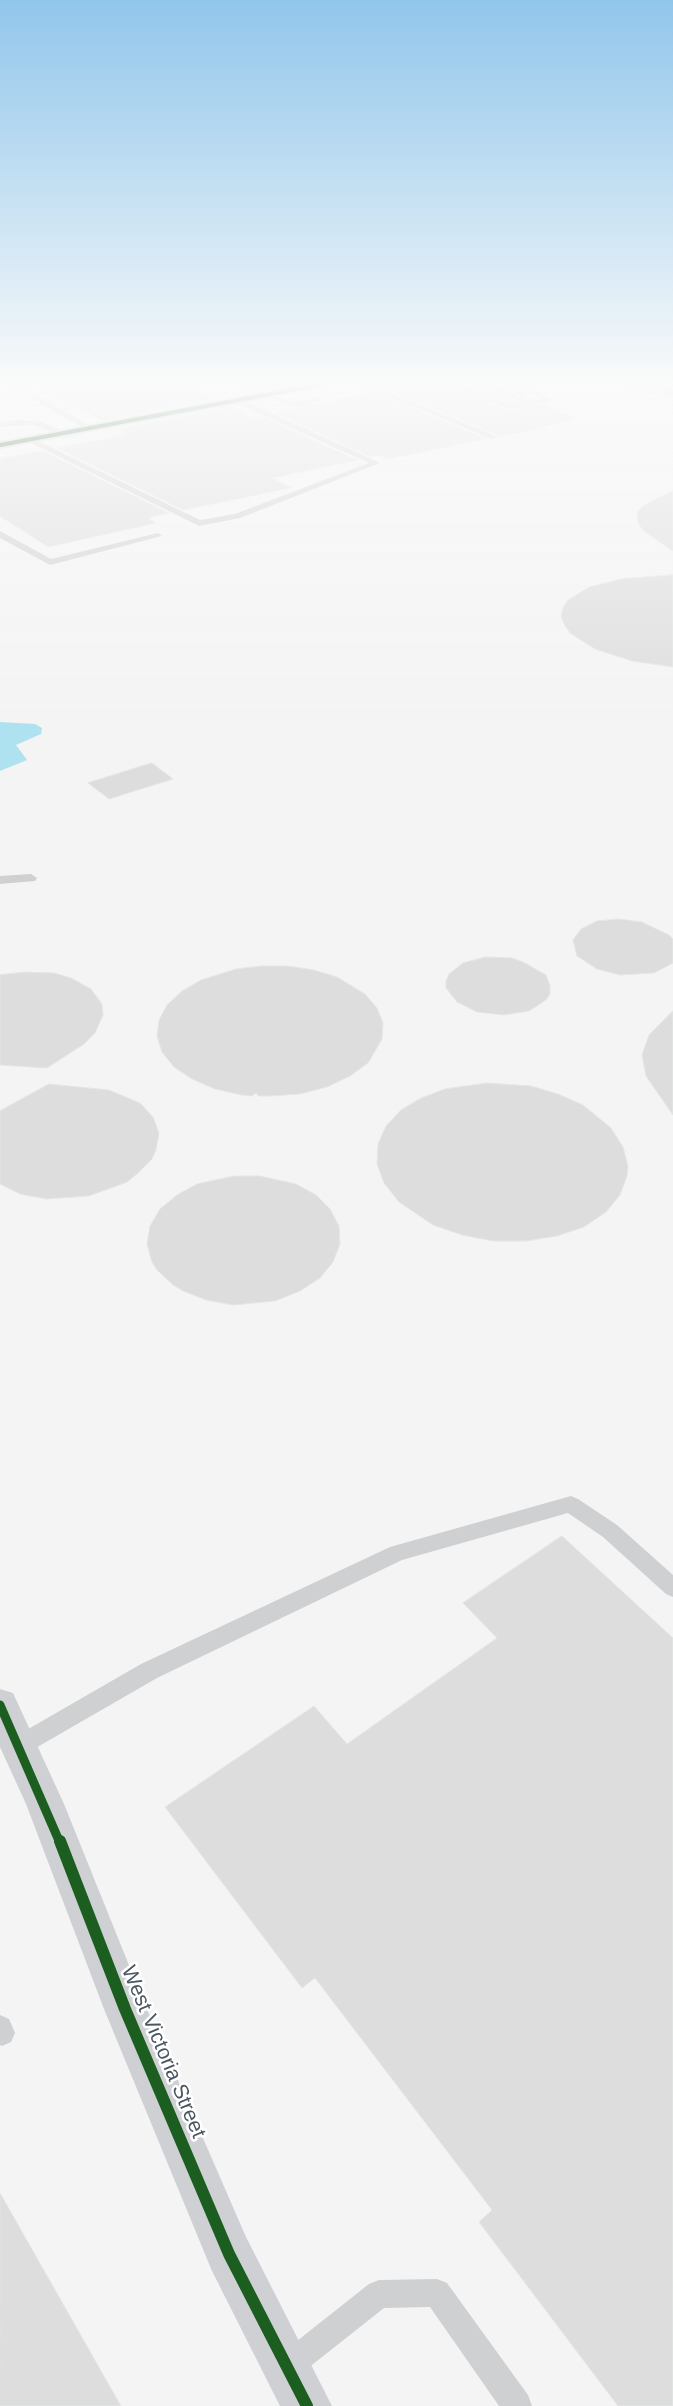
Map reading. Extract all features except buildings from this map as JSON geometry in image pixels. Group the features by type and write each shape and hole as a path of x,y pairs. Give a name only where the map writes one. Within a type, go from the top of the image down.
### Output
{"street":[{"name":"West Victoria Street","path":"0,1705 45,1804 125,2009 229,2254 307,2406"}],"lane":[{"path":"145,497 199,524 237,516 286,497"},
{"path":"0,534 50,562 158,536"},
{"path":"0,880 31,878"},
{"path":"19,1746 149,1671 397,1553 572,1504 610,1531 673,1588"},
{"path":"287,2367 379,2294 437,2293 517,2406"}],"water":[{"path":"0,722 35,724 42,728 41,734 16,745 27,760 0,771"}],"cycle path":[{"path":"0,1705 45,1804 125,2009 229,2254 307,2406"}]}
